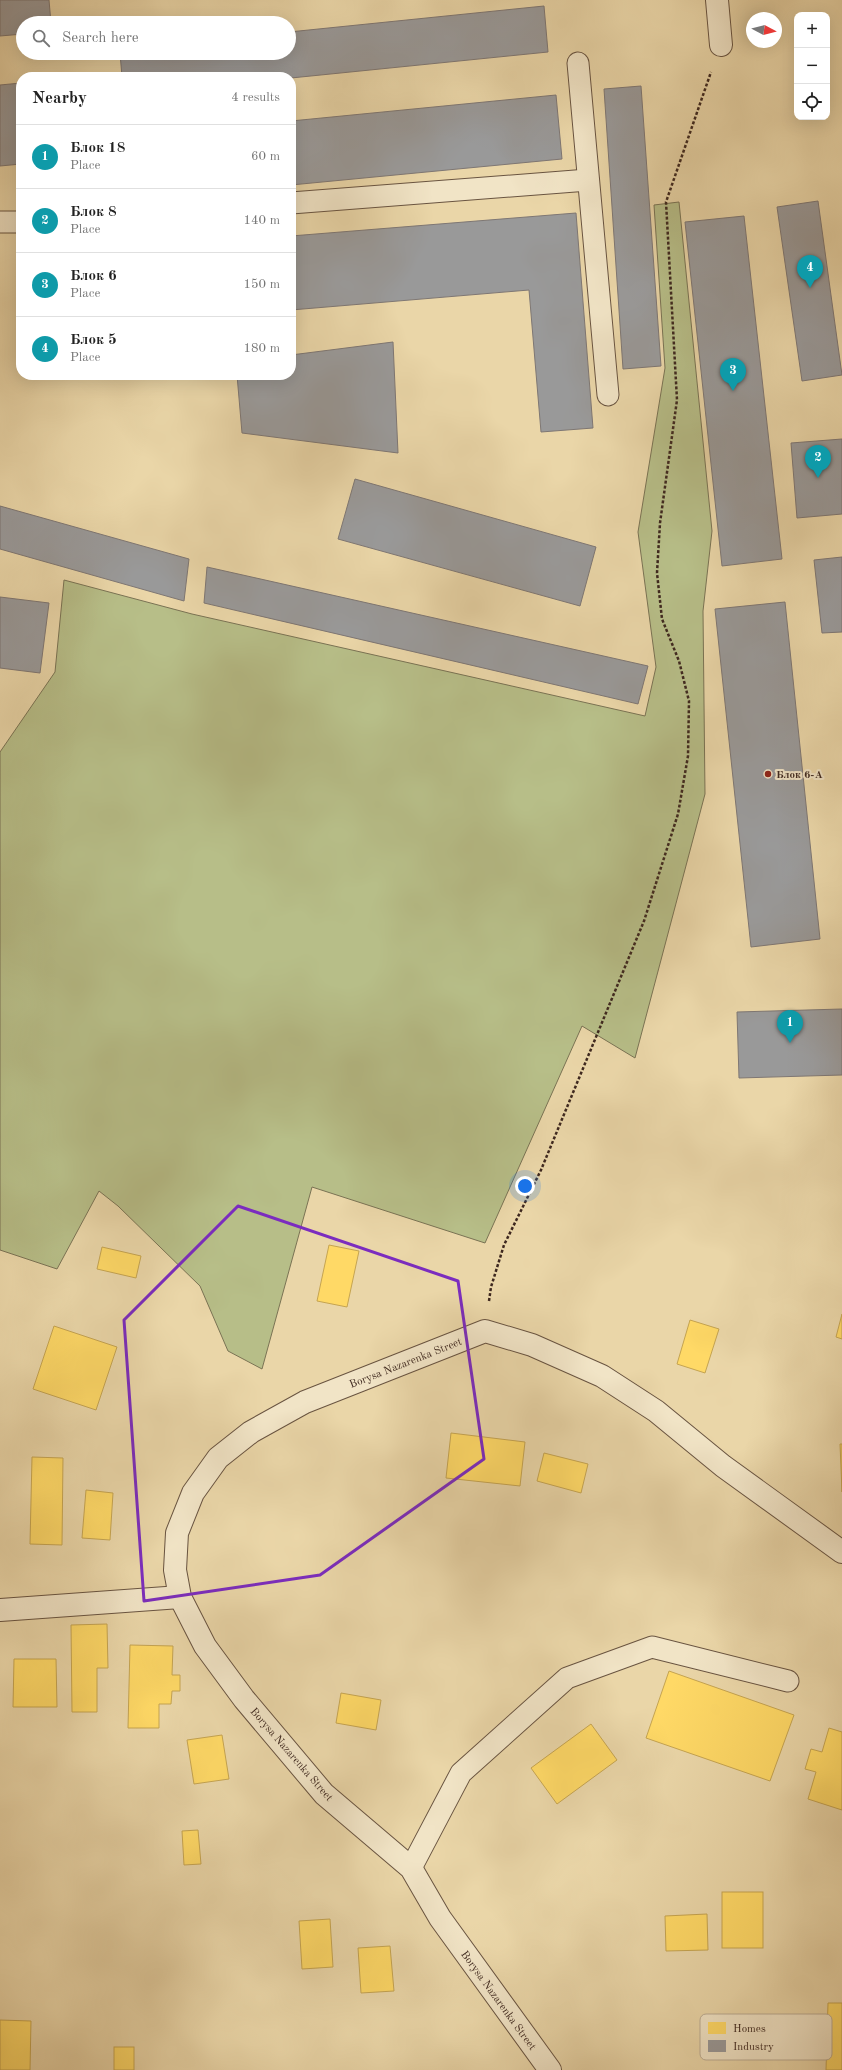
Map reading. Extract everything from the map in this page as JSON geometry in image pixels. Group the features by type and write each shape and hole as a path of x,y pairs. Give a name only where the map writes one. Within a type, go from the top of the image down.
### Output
{"street":[{"path":"717,0 721,45"},
{"path":"485,1331 532,1345 602,1376 656,1411 723,1466 842,1552"},
{"name":"Borysa Nazarenka Street","path":"485,1331 305,1402 251,1432 218,1458 192,1493 177,1533 175,1570 180,1597 206,1646 249,1705 324,1794 410,1868 440,1918 550,2070"},
{"path":"0,1610 180,1597"}],"lane":[{"path":"578,63 608,395"},
{"path":"296,203 588,180"},
{"path":"0,222 16,222"},
{"path":"410,1868 461,1773 567,1678 652,1647 788,1681"}],"path":[{"path":"485,1331 491,1287 504,1245 540,1170 644,921 678,814 688,756 689,701 679,661 662,619 657,573 660,523 677,400 666,202 721,45"}],"highlighted area":[{"path":"238,1206 458,1281 484,1459 320,1575 144,1601 124,1320"}],"green space":[{"path":"679,202 712,531 703,611 705,794 635,1058 582,1026 485,1243 312,1187 262,1369 228,1351 200,1286 118,1206 99,1191 57,1269 0,1250 0,752 55,672 64,580 192,614 645,716 656,667 638,532 665,368 654,205"}],"building: Homes":[{"path":"329,1245 359,1251 347,1307 317,1301"},
{"path":"102,1247 141,1256 136,1278 97,1269"},
{"path":"842,1314 842,1339 836,1337"},
{"path":"690,1320 719,1329 705,1373 677,1364"},
{"path":"54,1326 117,1347 96,1410 33,1389"},
{"path":"451,1433 525,1442 520,1486 446,1478"},
{"path":"840,1444 842,1444 842,1492"},
{"path":"544,1453 588,1464 581,1493 537,1481"},
{"path":"32,1457 63,1458 62,1545 30,1544"},
{"path":"86,1490 113,1493 110,1540 82,1538"},
{"path":"107,1624 108,1668 97,1668 97,1712 72,1712 71,1625"},
{"path":"130,1645 173,1646 172,1675 180,1675 180,1691 172,1691 171,1704 159,1704 159,1728 128,1728"},
{"path":"14,1659 56,1659 57,1707 13,1707"},
{"path":"669,1671 794,1715 770,1781 646,1738"},
{"path":"341,1693 381,1700 376,1730 336,1723"},
{"path":"591,1724 617,1760 557,1804 531,1768"},
{"path":"829,1728 842,1732 842,1810 808,1799 816,1772 805,1769 811,1749 822,1752"},
{"path":"222,1735 229,1779 194,1784 187,1740"},
{"path":"198,1830 201,1864 184,1865 182,1831"},
{"path":"722,1892 763,1892 763,1948 722,1948"},
{"path":"707,1914 708,1950 666,1951 665,1916"},
{"path":"330,1919 333,1967 302,1969 299,1921"},
{"path":"390,1946 394,1991 361,1993 358,1948"},
{"path":"828,2003 842,2003 842,2070 826,2070 826,2060 832,2060 832,2014 828,2014"},
{"path":"0,2020 31,2021 30,2070 0,2070"},
{"path":"114,2047 134,2047 134,2070 114,2070"}],"building: Industry":[{"path":"0,0 49,0 50,16 16,16 16,35 0,36"},
{"path":"544,6 548,52 296,77 296,72 122,72 121,60 296,60 296,31"},
{"path":"16,83 16,164 0,166 0,85"},
{"path":"641,86 661,366 623,369 604,89"},
{"path":"556,95 562,159 296,185 296,121"},
{"path":"818,201 842,375 802,381 777,207"},
{"path":"576,213 593,428 541,432 529,290 296,310 296,236"},
{"path":"744,216 782,559 722,566 685,222"},
{"path":"393,342 398,453 242,433 237,380 296,380 296,354"},
{"path":"842,439 842,514 797,518 791,443"},
{"path":"355,479 596,547 580,606 338,539"},
{"path":"0,506 189,559 184,601 0,549"},
{"path":"842,557 842,632 822,633 814,560"},
{"path":"207,567 648,666 638,704 204,603"},
{"path":"0,597 49,603 40,673 0,668"},
{"name":"Блок 6-А","path":"785,602 820,939 751,947 715,609"},
{"path":"842,1009 842,1075 739,1078 737,1012"}],"place":[{"name":"Блок 5","path":"810,288"},
{"name":"Блок 6","path":"733,391"},
{"name":"Блок 8","path":"818,478"},
{"name":"Блок 6-А","path":"768,774"},
{"name":"Блок 18","path":"790,1043"}]}
